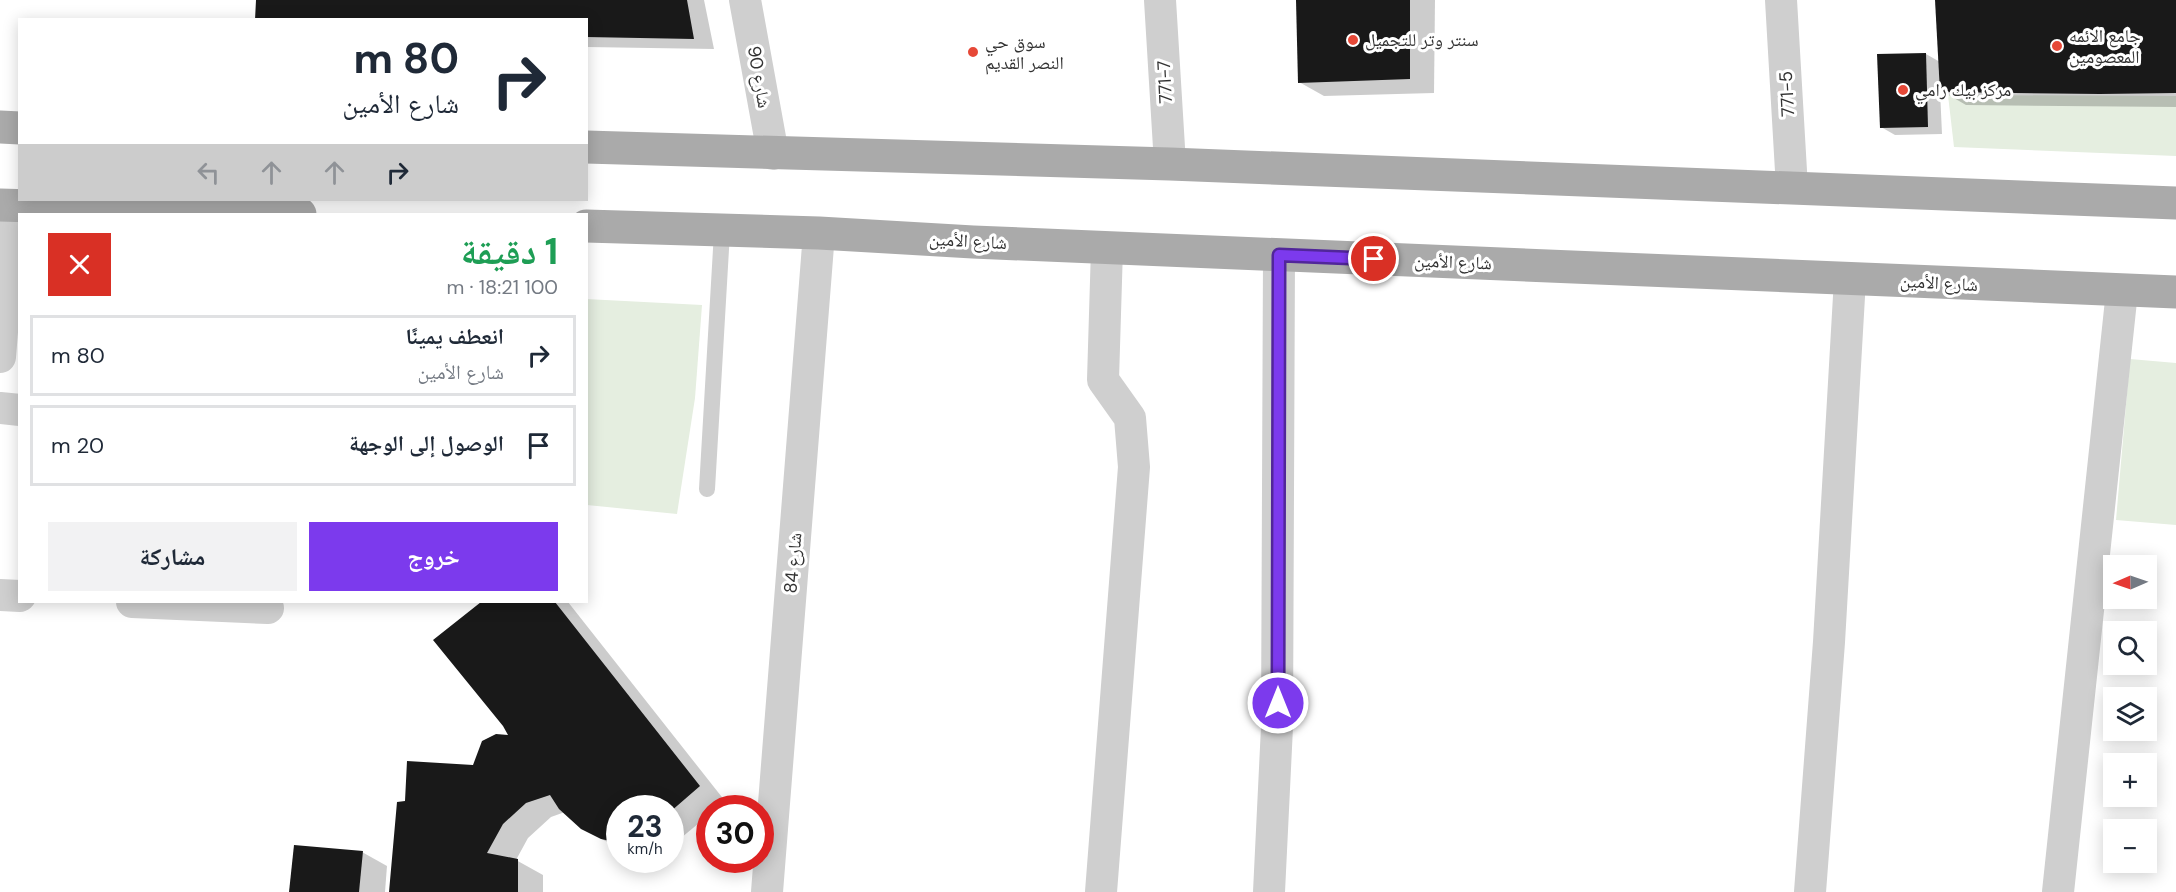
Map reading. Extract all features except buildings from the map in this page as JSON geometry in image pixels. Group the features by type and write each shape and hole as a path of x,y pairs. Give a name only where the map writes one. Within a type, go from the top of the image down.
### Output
{"main road":[{"path":"0,127 18,128"},
{"path":"588,147 1170,164 2176,202"},
{"path":"6,206 263,213"},
{"name":"شارع الأمين","path":"588,226 722,232 819,233 1107,248 2176,292"}],"street":[{"name":"شارع 90","path":"745,0 773,154"},
{"name":"771-7","path":"1160,0 1170,164"},
{"name":"771-5","path":"1781,0 1792,188"},
{"path":"0,357 6,206"},
{"name":"شارع 84","path":"767,892 819,233"},
{"path":"1101,892 1134,467 1130,418 1103,380 1107,248"},
{"path":"1269,892 1277,727 1279,255"},
{"path":"1810,892 1829,642 1850,279"},
{"path":"2058,892 2122,291"},
{"path":"0,408 18,410"},
{"path":"0,595 18,596"},
{"path":"155,603 268,608"}],"lane":[{"path":"707,489 722,232"}],"shaded area":[{"path":"1948,95 2176,96 2176,156 1954,147"},
{"path":"588,299 702,305 695,398 677,514 588,505"},
{"path":"2130,359 2176,363 2176,525 2116,520"}],"place":[{"name":"سنتر وتر للتجميل","path":"1353,40"},
{"name":"جامع الائمه المعصومين","path":"2057,46"},
{"name":"سوق حي النصر القديم","path":"973,52"},
{"name":"مركز بيك رامي","path":"1903,90"}],"route":[{"path":"1278,703 1279,255 1374,259"}]}
